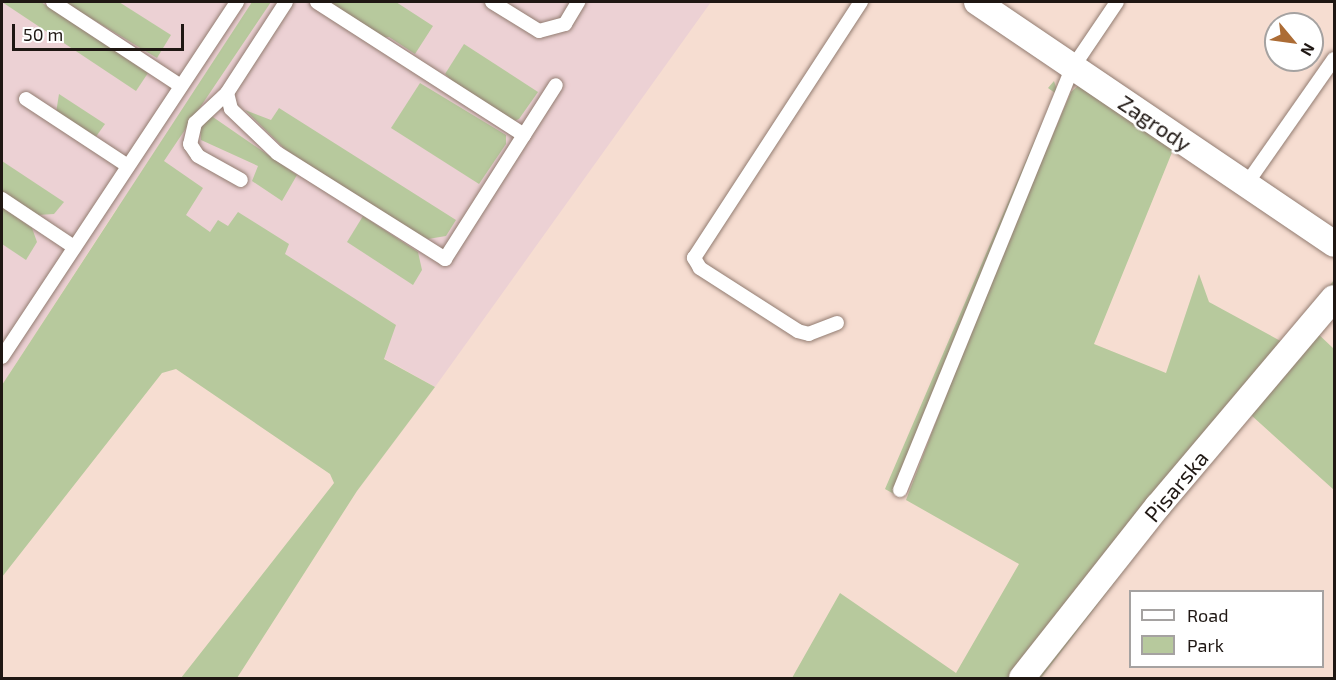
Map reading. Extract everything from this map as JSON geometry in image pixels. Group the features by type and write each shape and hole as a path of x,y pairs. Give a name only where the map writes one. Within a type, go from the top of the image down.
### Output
{"street":[{"name":"Zagrody","path":"976,2 1245,186 1335,244"},
{"name":"Pisarska","path":"1022,678 1158,506 1335,297"}],"lane":[{"path":"53,2 181,86"},
{"path":"2,357 237,2"},
{"path":"241,180 198,156 190,144 195,123 227,93 286,2"},
{"path":"317,2 524,135"},
{"path":"492,2 539,31 565,24 578,2"},
{"path":"837,323 809,334 798,332 700,268 694,258 861,2"},
{"path":"900,490 1073,67 1117,2"},
{"path":"1245,186 1335,59"},
{"path":"227,93 231,109 250,132 444,259 556,86"},
{"path":"26,99 128,166"},
{"path":"2,200 74,247"}],"shaded area":[{"path":"2,2 711,2 435,387 117,208 2,385"}],"green space":[{"path":"2,2 41,2 148,73 136,91"},
{"path":"64,2 119,2 171,35 157,58"},
{"path":"252,2 271,2 164,161 203,188 186,215 210,232 218,220 228,226 238,212 289,244 285,254 396,325 384,359 435,387 357,491 237,678 181,678 334,483 330,474 176,369 162,373 2,577 2,385"},
{"path":"329,2 396,2 433,26 415,54 389,37 379,38"},
{"path":"464,44 538,92 519,119 514,121 461,89 445,74"},
{"path":"1054,81 1057,90 894,494 885,489 1055,93 1048,88"},
{"path":"420,83 506,135 506,144 479,184 391,128"},
{"path":"1080,84 1214,173 1214,178 1173,150 1094,344 1166,373 1199,274 1209,302 1286,344 1334,280 1334,287 1014,678 792,678 840,593 956,673 1019,564 906,500 982,302 1071,92"},
{"path":"59,94 105,124 95,138 56,113"},
{"path":"279,108 456,220 446,236 428,239 415,233 286,150 245,110 271,120"},
{"path":"210,115 297,175 282,201 252,181 258,166 201,140 200,126"},
{"path":"2,161 64,202 54,214 38,215 2,191"},
{"path":"2,207 32,228 37,242 26,260 2,244"},
{"path":"363,216 418,252 422,270 413,285 347,242"},
{"path":"1315,331 1334,349 1334,490 1251,415 1150,536 1041,678 1029,678"}]}
